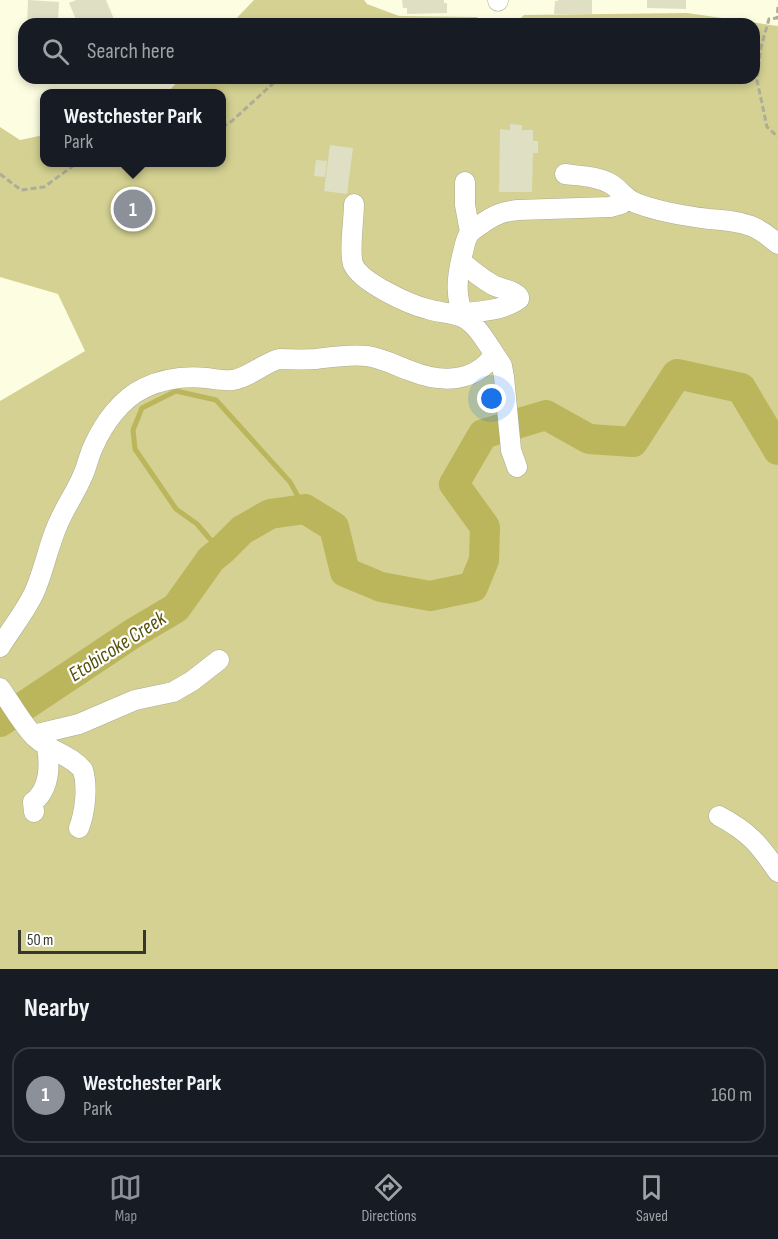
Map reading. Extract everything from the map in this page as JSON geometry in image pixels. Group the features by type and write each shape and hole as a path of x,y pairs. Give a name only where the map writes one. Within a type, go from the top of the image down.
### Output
{"lane":[{"path":"565,174 603,180 613,185 627,199 636,204 751,226 765,233 778,244"},
{"path":"465,182 465,206 470,232 458,277 459,306 502,366 514,459"},
{"path":"470,232 495,215 504,212 610,207 621,204 627,199"},
{"path":"354,204 352,255 354,265 359,273 385,291 408,303 432,311 464,316 498,308 519,299 518,294 495,286 461,261"},
{"path":"0,647 7,622 26,608 34,592 57,525 82,478 99,434 119,407 141,389 181,378 236,379 279,359 336,357 366,356 422,375 442,379 459,378 485,366 494,355"},
{"path":"37,738 80,724 135,700 173,692 192,681 219,660"},
{"path":"0,688 37,738 48,769 47,780 42,792 33,802 34,812"},
{"path":"37,738 74,761 83,770 85,789 79,828"},
{"path":"719,816 750,837 767,855 778,872"}],"path":[{"path":"760,60 769,19 777,18 778,7"},
{"path":"226,125 272,84"},
{"path":"758,84 767,127 778,137"},
{"path":"0,174 21,190 44,187 72,167"}],"shaded area":[{"path":"254,0 364,0 367,4 399,16 478,18 237,18"},
{"path":"687,13 722,18 521,18 524,15"},
{"path":"760,23 778,26 778,969 0,969 0,401 85,351 58,294 0,277 0,127 20,140 40,136 40,167 226,167 226,89 171,89 175,84 760,84"}],"building":[{"path":"28,0 59,2 58,18 27,18"},
{"path":"76,0 106,0 114,18 75,18 69,3"},
{"path":"402,0 444,0 444,3 447,3 447,13 407,14 407,8 403,8"},
{"path":"592,0 592,14 554,14 555,1"},
{"path":"647,0 686,0 686,9 647,8"},
{"path":"510,124 522,125 522,130 533,130 533,141 538,141 538,153 533,153 532,192 499,192 500,129 510,130"},
{"path":"330,145 353,148 347,194 324,191"},
{"path":"316,160 327,161 325,177 314,176"}],"waterway":[{"name":"Etobicoke Creek","path":"0,722 132,634 176,608 211,559 242,530 270,514 305,509 334,527 345,572 381,587 430,596 473,587 484,560 485,527 454,484 483,434 546,415 589,439 633,442 677,374 741,388 778,450"},
{"path":"222,550 197,524 176,509 135,449 133,430 142,408 176,391 216,400 290,482 305,509"}],"place":[{"name":"Westchester Park","path":"133,209"}]}
